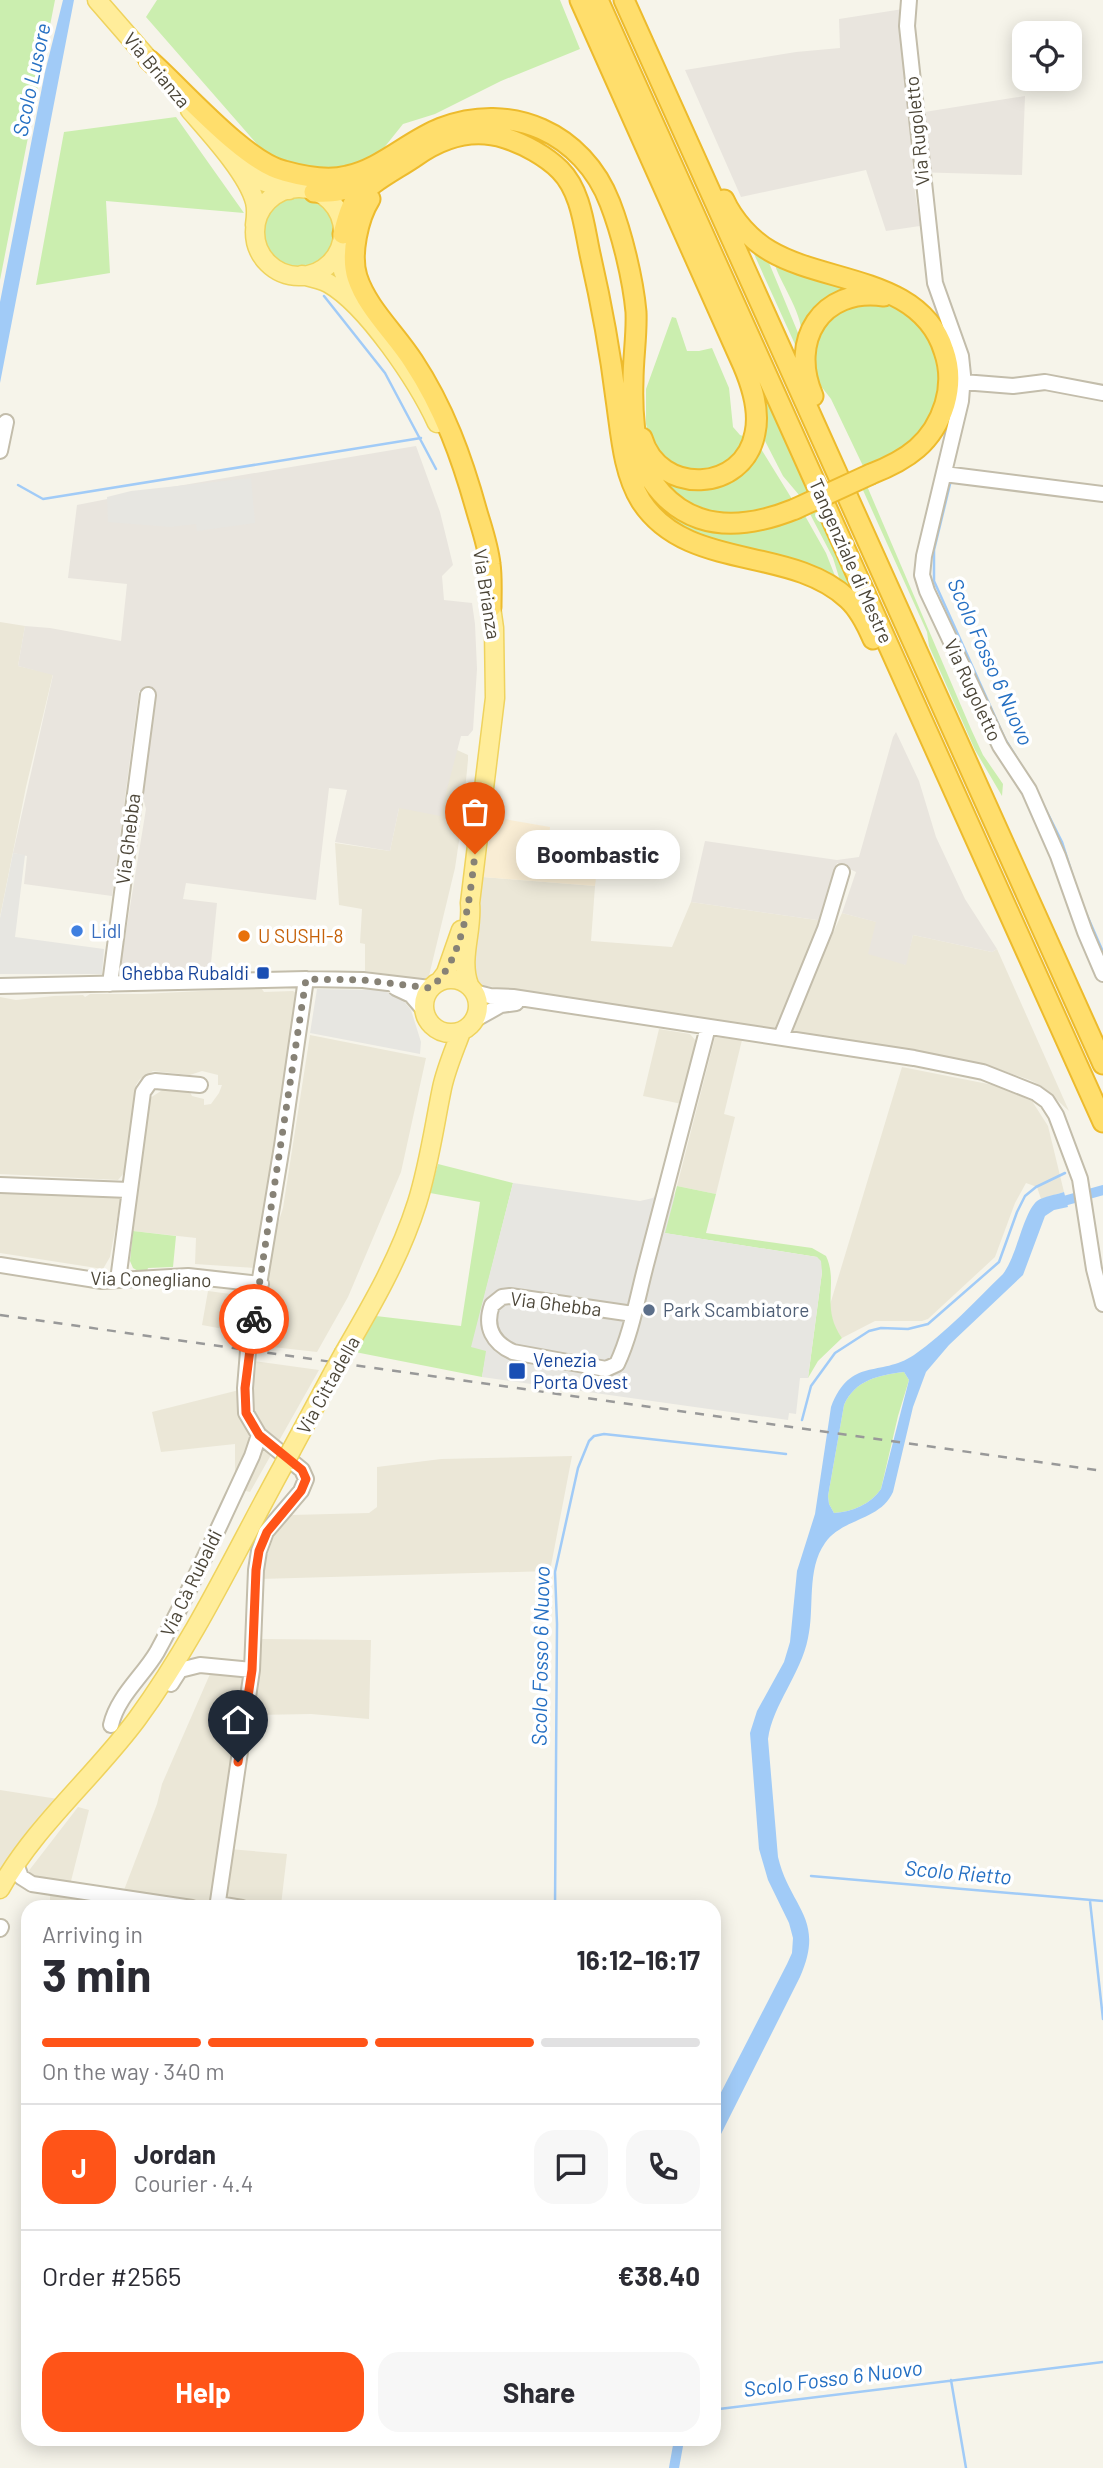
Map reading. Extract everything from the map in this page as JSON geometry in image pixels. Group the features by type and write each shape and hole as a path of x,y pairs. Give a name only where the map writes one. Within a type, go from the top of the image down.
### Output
{"highway":[{"path":"580,0 750,382 756,411 754,438 743,459 730,471 705,480 687,480 658,466 645,450 633,411"},
{"name":"Tangenziale di Mestre","path":"598,0 1103,1122"},
{"name":"Tangenziale di Mestre","path":"624,0 1103,1064"},
{"path":"149,60 188,99 272,168 338,178 385,168"},
{"path":"616,398 652,485 680,510 699,518 738,524 772,518 899,464 926,440 936,427 948,396 947,360 941,341 929,322 911,307 870,285 789,260 751,237 729,211 701,147 657,75"},
{"path":"342,242 354,202 385,168 416,140 441,128 490,118 509,119 543,128 576,152 593,173 610,203 636,310 633,411 640,460"},
{"path":"314,192 334,193 344,190 434,145 475,132 492,133 513,141 560,170 572,187 580,208 605,320 621,439 632,483 647,508 669,531 688,542 812,577 848,599 867,625 903,704 927,731"},
{"path":"385,168 364,210 355,253 355,273 370,303 432,391 450,427 466,470 483,531 490,564 491,607"},
{"path":"835,469 838,451 807,379 805,353 809,334 815,322 839,301 871,294 895,297"}],"main road":[{"name":"Via Brianza","path":"97,0 216,140"},
{"path":"216,140 259,179 289,190"},
{"path":"216,140 250,191 256,205 255,240 266,262 276,270 290,275 302,275 328,283 364,314"},
{"path":"255,225 262,208 270,198 289,190 301,189 328,199 337,210 343,271 364,314"},
{"path":"302,275 327,266 342,242"},
{"name":"Via Brianza","path":"364,314 414,382 453,457 476,528 491,607 496,666 495,698 470,903 446,973 435,985"},
{"name":"Via Brianza","path":"470,903 465,974 472,988"},
{"path":"456,980 472,988 479,1005 476,1019 461,1032 452,1034 435,1029 424,1010 425,998 435,985 456,980"},
{"name":"Via Cittadella","path":"435,1029 442,1048 442,1087"},
{"name":"Via Cittadella","path":"2,1883 117,1730 161,1685 379,1292 410,1223 432,1149 442,1087 461,1032"}],"street":[{"name":"Via Rugoletto","path":"909,0 906,26 935,283 961,356 964,382 924,556 923,582 1000,746 1029,790 1058,856 1103,974"},
{"path":"964,382 1013,386 1039,382 1103,393"},
{"path":"0,451 6,422"},
{"path":"944,474 1103,494"},
{"name":"Via Ghebba","path":"110,984 148,695"},
{"path":"781,1037 825,929 842,872"},
{"path":"218,1900 252,1670 259,1551 267,1532 301,1491 306,1479 302,1470 259,1435 246,1413 245,1388 248,1351 261,1284 306,979"},
{"path":"0,986 306,979 435,985"},
{"path":"378,981 411,995 424,1010"},
{"path":"472,988 490,996 914,1058 983,1072 1021,1085 1047,1101 1056,1115 1080,1179 1094,1269 1103,1304"},
{"path":"476,1019 501,1005 533,1002"},
{"name":"Via Ghebba","path":"632,1317 509,1296 502,1297 492,1305 488,1321 493,1338 513,1353 606,1369 617,1364 632,1317 708,1027"},
{"path":"118,1280 143,1092 146,1086 155,1081 200,1085"},
{"path":"0,1185 129,1190"},
{"name":"Via Conegliano","path":"0,1265 102,1281 188,1276 261,1284"},
{"name":"Via Cà Rubaldi","path":"117,1730 116,1710 150,1665 171,1626 252,1457 259,1435"},
{"name":"Via Cà Rubaldi","path":"191,1635 190,1653 200,1665"},
{"path":"117,1730 139,1729 178,1672 200,1665 252,1670"},
{"path":"16,1864 21,1877 32,1884 139,1900"}],"shaded area":[{"path":"903,9 912,114 1025,96 1022,175 912,172 920,226 886,231 866,170 741,197 685,70 796,52 840,48 839,19"},
{"path":"416,446 440,512 453,565 442,576 444,600 472,603 475,624 477,669 473,730 468,736 461,736 440,816 399,808 390,851 335,842 347,790 329,788 316,900 186,883 183,899 217,903 210,973 119,974 146,809 143,798 155,693 139,691 112,896 24,884 27,856 13,853 53,675 18,666 25,626 121,641 127,584 68,578 77,505"},
{"path":"251,478 255,523 197,531 196,524 170,527 108,522 107,497 131,491"},
{"path":"0,622 25,626 18,666 53,674 26,787 0,917"},
{"path":"896,732 919,781 936,837 965,899 997,949 992,952 913,935 906,965 868,954 876,922 842,913 856,872 837,863 824,921 691,902 705,841 837,860 859,857"},
{"path":"457,750 468,755 462,821 455,868 428,980 365,971 365,944 360,943 362,909 339,905 335,843 390,851 399,808"},
{"path":"493,817 550,827 548,851 599,855 595,886 483,877"},
{"path":"13,853 25,855 15,937 104,949 102,974 0,974 0,918"},
{"path":"483,877 595,886 591,941 672,947 691,902 824,921 779,1029 480,985 474,978 470,961"},
{"path":"842,913 877,922 905,965 913,935 992,952 997,949 1069,1111 1043,1087 998,1069 966,1060 789,1031"},
{"path":"261,988 264,992 293,991 298,994 287,1084 255,1268 195,1264 196,1238 133,1231 150,1098 164,1089 189,1090 192,1096 204,1099 204,1105 211,1104 222,1085 218,1085 218,1075 202,1071 190,1075 153,1071 140,1079 136,1085 125,1172 118,1180 0,1174 0,997 16,1000 54,996 85,997 90,994"},
{"path":"317,989 383,990 403,1000 411,1010 421,1042 420,1054 310,1033"},
{"path":"659,1029 690,1034 696,1041 682,1104 643,1096"},
{"path":"310,1035 426,1058 401,1172 348,1297 317,1352 255,1345 274,1236 283,1208"},
{"path":"715,1037 742,1040 724,1114 735,1117 716,1194 677,1186"},
{"path":"902,1067 993,1085 1032,1101 1048,1126 1064,1192 1041,1199 1037,1187 1026,1183 1015,1203 995,1257 928,1319 875,1321 842,1338 835,1328 829,1308"},
{"name":"Park Scambiatore","path":"513,1183 640,1201 653,1198 659,1190 675,1195 665,1233 817,1257 821,1261 822,1272 808,1378 800,1378 796,1414 789,1413 788,1420 482,1377 486,1351 471,1347"},
{"path":"0,1191 118,1194 121,1198 110,1257 103,1269 0,1253"},
{"path":"208,1291 253,1297 246,1338 229,1339 229,1330 202,1325"},
{"path":"240,1359 319,1370 250,1492 235,1488 235,1444 161,1452 152,1412 239,1390"},
{"path":"572,1456 550,1571 259,1579 276,1530 291,1515 369,1513 377,1507 377,1467 441,1459"},
{"path":"259,1639 371,1640 369,1719 311,1714 255,1715"},
{"path":"244,1672 221,1842 229,1849 287,1854 282,1900 50,1900 50,1887 24,1877 78,1807 89,1810 71,1881 124,1890 162,1784 210,1674"},
{"path":"0,1790 58,1799 4,1870 0,1869"}],"green space":[{"path":"0,0 55,0 0,280"},
{"path":"157,0 560,0 580,49 501,81 435,114 403,124 379,154 364,164 320,171 269,158 146,17"},
{"path":"176,117 244,213 106,201 110,273 36,285 64,132"},
{"path":"298,196 318,202 328,212 334,232 328,252 318,262 298,268 278,262 268,252 262,232 268,212 278,202"},
{"path":"754,254 767,258 801,340 800,321 774,262 853,285 798,351"},
{"path":"882,301 899,308 923,327 939,361 941,378 939,395 924,427 897,452 876,463 863,466 831,399 817,381 813,351 820,328 838,309"},
{"path":"672,317 676,318 687,351 712,348 729,388 733,427 740,435 751,439 737,459 702,473 670,464 650,440 646,424 646,389"},
{"path":"756,375 809,491 799,495 783,476 760,435"},
{"path":"758,444 792,499 757,511 721,513 698,508 676,496 652,464 691,483"},
{"path":"643,484 657,501 676,517 804,514 826,553 837,581 697,538 656,509"},
{"path":"867,486 971,729 983,755 1003,784 1002,796 975,750 929,646 927,632 862,488"},
{"path":"816,509 856,597 842,587 833,558 809,512"},
{"path":"438,1164 513,1183 472,1346 487,1350 482,1377 355,1352 376,1316 461,1326 480,1202 430,1193"},
{"path":"677,1186 716,1194 706,1233 812,1248 826,1256 831,1276 832,1316 842,1338 818,1361 808,1378 822,1272 817,1257 664,1233"},
{"path":"133,1231 176,1236 173,1267 148,1268 147,1271 133,1268 130,1261"},
{"path":"904,1372 909,1380 881,1489 872,1499 860,1506 834,1513 828,1496 844,1405 861,1384 877,1377"}],"water":[{"path":"63,0 74,0 0,383 0,302 45,72"},
{"path":"1064,1192 1068,1207 1054,1210 1045,1216 1023,1275 949,1345 926,1372 913,1407 893,1492 879,1509 832,1535 825,1543 815,1565 808,1638 800,1664 775,1714 768,1739 778,1857 783,1874 808,1927 807,1957 800,1977 721,2134 721,2092 792,1953 793,1938 789,1923 768,1880 759,1849 750,1733 757,1711 784,1662 790,1642 797,1571 815,1514 831,1407 839,1391 857,1374 901,1362 949,1327 1003,1274 1032,1207 1040,1199","holes":["904,1372 909,1380 881,1489 872,1499 848,1511 834,1513 829,1504 828,1496 844,1405 861,1384 877,1377"]}],"waterway":[{"path":"324,296 385,373 436,469"},
{"path":"18,485 43,499 421,438"},
{"name":"Scolo Fosso 6 Nuovo","path":"951,480 934,550 934,581 1005,739 1033,784"},
{"name":"Scolo Fosso 6 Nuovo","path":"1039,796 1062,842 1074,880"},
{"name":"Scolo Fosso 6 Nuovo","path":"1086,913 1103,952"},
{"name":"Scolo Fosso 6 Nuovo","path":"802,1420 811,1386 835,1353 869,1331 881,1328 908,1329 928,1324 999,1262 1025,1196 1036,1187 1065,1173"},
{"path":"1053,1204 1103,1190"},
{"name":"Scolo Fosso 6 Nuovo","path":"555,1900 555,1572 578,1468 589,1441 594,1436 604,1434 786,1454"},
{"name":"Scolo Rietto","path":"811,1876 1103,1901"},
{"path":"1090,1901 1103,2019"},
{"name":"Scolo Fosso 6 Nuovo","path":"721,2409 1103,2362"},
{"path":"951,2380 966,2468"},
{"path":"674,2468 678,2446"}],"railway":[{"path":"0,1315 1103,1471"}],"way so far":[{"path":"254,1319 306,979 378,981 430,988 440,981 458,942 470,903 475,854"}],"place":[{"name":"Boombastic","path":"475,854"},
{"name":"Lidl","path":"77,931"},
{"name":"U SUSHI-8","path":"244,936"},
{"name":"Ghebba Rubaldi","path":"263,973"},
{"name":"Park Scambiatore","path":"649,1310"},
{"name":"Venezia Porta Ovest","path":"517,1371"}],"route":[{"path":"238,1762 252,1670 259,1551 267,1532 301,1491 306,1479 302,1470 259,1435 246,1413 248,1351 254,1319"}],"water label":[{"name":"Scolo Lusore","path":"32,80"}]}
